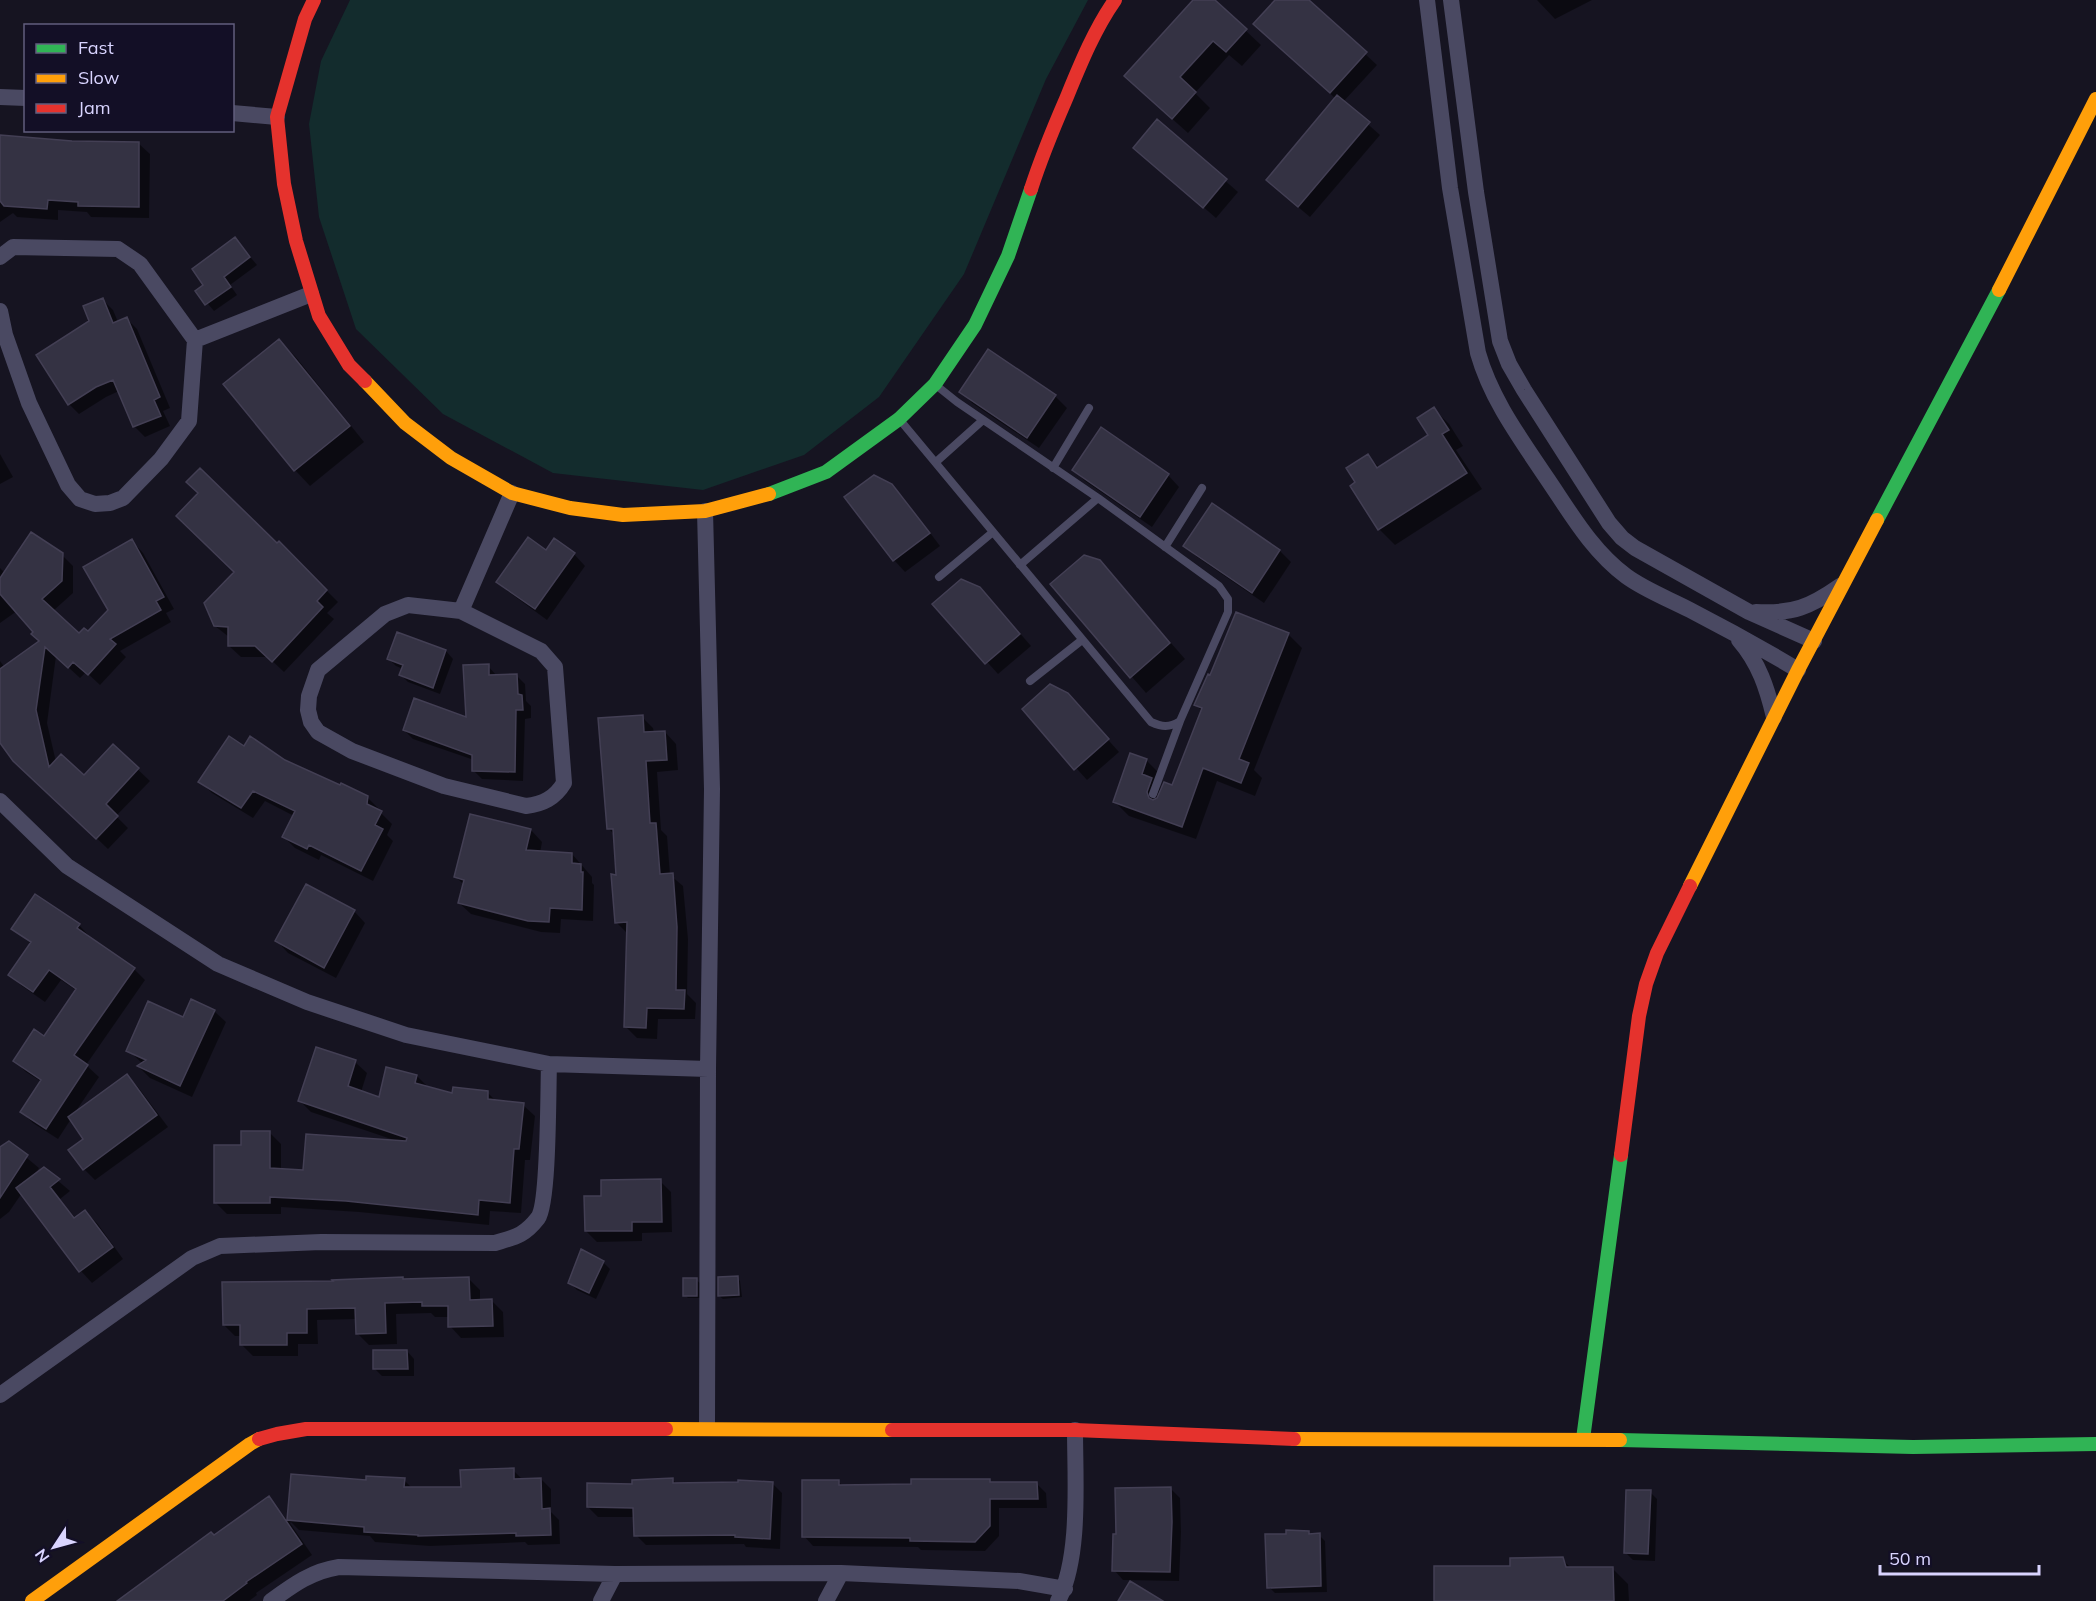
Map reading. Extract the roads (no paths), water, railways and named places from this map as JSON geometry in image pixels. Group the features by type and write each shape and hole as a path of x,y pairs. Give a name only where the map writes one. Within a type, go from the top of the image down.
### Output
{"street":[{"path":"314,0 302,28 277,117 284,184 296,241 311,294 320,316 349,365 405,423 451,458 512,493 570,508 623,515 705,511 767,495 826,472 899,419 934,384 975,325 1008,256 1041,158 1078,69 1104,16 1115,0"},
{"path":"1427,0 1450,188 1478,353 1487,381 1511,424 1588,540 1605,559 1628,577 1798,670"},
{"path":"1451,0 1493,301 1500,341 1509,364 1609,523 1622,538 1635,548 1749,612 1814,641"},
{"path":"0,97 24,98"},
{"path":"1583,1439 1637,1027 1646,984 1665,935 1774,717 1994,301 2096,99"},
{"path":"234,113 277,117"},
{"path":"0,257 13,247 118,249 140,264 195,340 191,413 186,427 161,459 123,498 110,503 95,504 80,499 68,485 29,403 5,335 0,311"},
{"path":"195,340 311,294"},
{"path":"461,611 512,493"},
{"path":"705,511 712,789 708,1069 707,1428"},
{"path":"1749,612 1791,612 1806,608 1846,582"},
{"path":"408,605 461,611 541,651 555,667 564,783 559,792 550,800 526,806 444,786 352,751 318,732 311,722 308,710 309,696 318,670 385,614 408,605"},
{"path":"1730,631 1751,653 1768,692 1774,717"},
{"path":"0,801 67,866 218,964 307,1002 406,1035 549,1064 708,1069"},
{"path":"0,1395 192,1258 220,1246 321,1242 495,1243 522,1235 540,1216 546,1184 549,1064"},
{"path":"32,1601 250,1444 284,1431 306,1429 1075,1430 1331,1440 1583,1439 1913,1447 2096,1444"},
{"path":"271,1601 301,1580 339,1567 615,1574 841,1573 1019,1581 1062,1595 1072,1554 1075,1430"},
{"path":"826,1601 841,1573"},
{"path":"601,1601 615,1574"}],"lane":[{"path":"934,384 1098,498 1219,586 1228,599 1228,612 1180,721 1153,794"},
{"path":"1053,468 1089,408"},
{"path":"899,419 1151,722 1161,727 1171,726 1180,721"},
{"path":"936,462 983,420"},
{"path":"1165,547 1202,488"},
{"path":"1020,565 1098,498"},
{"path":"939,577 993,532"},
{"path":"1030,681 1082,639"}]}
